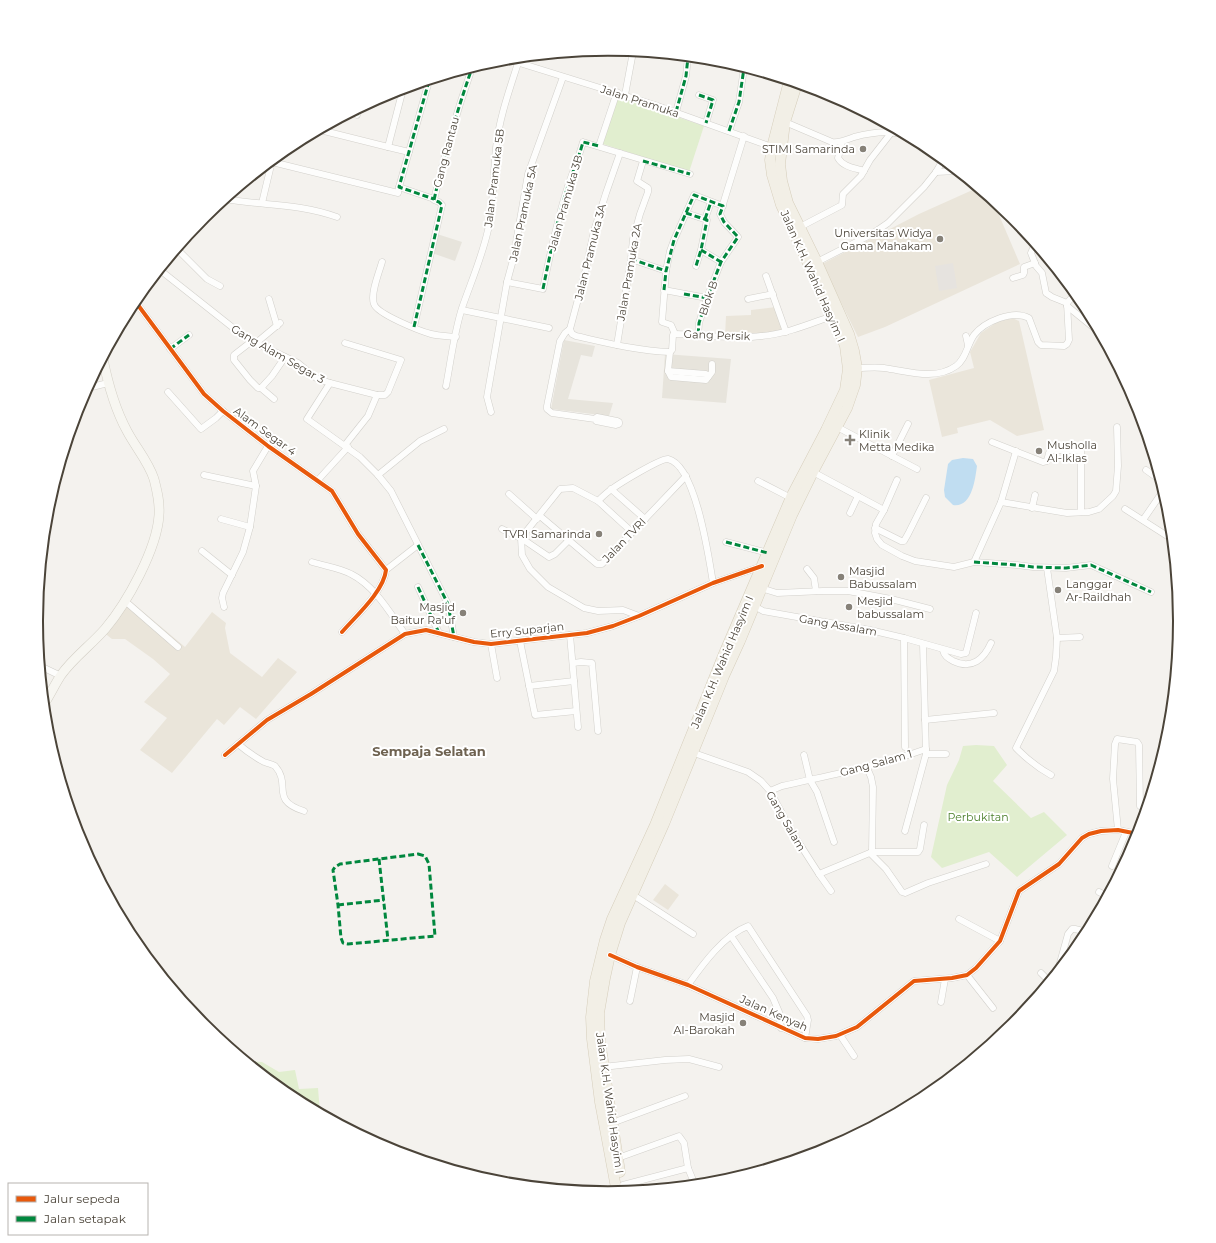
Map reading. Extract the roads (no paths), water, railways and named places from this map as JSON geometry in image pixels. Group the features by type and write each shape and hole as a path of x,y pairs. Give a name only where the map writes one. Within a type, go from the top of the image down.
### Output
{"main road":[{"path":"777,147 787,85"},
{"path":"777,147 796,88"},
{"name":"Jalan K.H. Wahid Hasyim I","path":"621,1186 618,1158 592,1039 591,1018 595,981 616,921 655,825 727,657 740,641 792,516 813,472 847,408 855,385 857,368 854,351 845,334 817,262 785,194 777,147"},
{"name":"Jalan K.H. Wahid Hasyim I","path":"605,1101 599,1012 616,921 633,895 694,753 727,657 762,566 791,498 845,390 848,369 845,334 832,316 777,194 770,160 777,147"},
{"name":"Jalan K.H. Wahid Hasyim I","path":"609,1119 620,1186"}],"street":[{"path":"625,96 632,57"},
{"path":"676,112 686,76 687,62"},
{"name":"Jalan Pramuka","path":"519,63 616,92 777,147"},
{"name":"Jalan Pramuka 5B","path":"446,386 462,310 478,265 488,230 492,207 496,147 507,97 518,64"},
{"path":"729,131 738,102 743,73"},
{"name":"Gang Rantau","path":"414,327 442,205 442,203 434,199 450,135 470,74"},
{"name":"Jalan Pramuka 5A","path":"491,412 487,397 528,174 563,77"},
{"path":"399,190 428,86"},
{"path":"616,92 599,146 643,161 690,174"},
{"path":"699,95 713,100 706,123"},
{"path":"388,147 401,96"},
{"path":"785,122 832,142 838,143 855,137 890,132"},
{"path":"327,132 409,152"},
{"path":"800,227 841,206 843,194 858,179 891,132"},
{"path":"675,334 671,325 662,322 666,271 674,240 694,195 723,206 744,136"},
{"name":"Jalan Pramuka 3B","path":"507,282 543,289 555,232 568,186 583,142 599,146"},
{"path":"842,142 838,158 840,161 844,164 864,170"},
{"name":"Jalan Pramuka 3A","path":"595,419 552,413 547,409 547,406 560,341 565,333 570,329 594,232 620,153"},
{"name":"Jalan Pramuka 2A","path":"617,345 633,239 648,192 648,188 637,180 643,161"},
{"path":"279,163 434,199"},
{"path":"817,262 872,234 888,223 936,172 940,165"},
{"path":"262,203 270,169"},
{"path":"936,172 951,172"},
{"path":"232,200 306,208 337,217"},
{"path":"696,266 707,220 705,219 711,202"},
{"name":"Blok B","path":"698,336 699,324 707,298 722,262 738,237 724,222 720,214 723,206"},
{"path":"686,213 705,219"},
{"path":"1033,249 1031,253 1035,263 1042,273 1046,293 1067,305 1086,321"},
{"path":"701,250 722,262"},
{"path":"180,252 207,279 220,286"},
{"path":"631,259 666,271"},
{"path":"382,262 374,295 374,304 379,311 386,316 432,334 456,337"},
{"path":"1013,278 1024,275 1024,267 1035,263"},
{"name":"Gang Alam Segar 3","path":"164,273 232,327 254,342 298,363 316,378 377,395 385,395 388,392 401,360 345,343"},
{"path":"766,276 786,332"},
{"path":"664,290 707,298"},
{"path":"748,299 772,294"},
{"path":"269,299 278,324 234,355 234,358 250,380 258,388 261,388 274,399"},
{"path":"857,368 883,368 921,374 936,374 947,371 960,363 968,345 975,335 988,324 1004,317 1022,315 1029,318 1041,346 1067,344 1069,340 1067,305 1071,299"},
{"name":"Alam Segar 4","path":"139,306 204,394 222,411 268,446 332,491 340,501 358,534 386,571"},
{"path":"462,310 549,328"},
{"name":"Gang Persik","path":"712,364 711,375 706,380 671,377 668,371 673,335 762,336 786,332 832,316"},
{"path":"570,329 572,334 576,336 637,349 670,352"},
{"path":"170,349 189,335"},
{"path":"966,336 968,345"},
{"path":"261,388 272,376 285,357"},
{"path":"48,697 60,676 105,629 125,600 151,549 156,534 159,514 159,497 148,464 127,432 120,416 108,383 104,366"},
{"path":"94,386 108,383"},
{"path":"330,383 307,419 347,446 360,457 378,475 395,498 448,604 454,637"},
{"path":"168,392 201,429 216,418 222,411"},
{"path":"318,480 347,446 368,416 377,395"},
{"path":"892,456 908,424"},
{"path":"837,427 917,469"},
{"path":"1001,502 1067,513 1089,512 1099,509 1114,496 1116,491 1118,466 1117,427"},
{"path":"378,475 420,440 444,429"},
{"path":"992,442 1043,462 1047,461 1049,453 1053,450 1081,451 1081,512"},
{"path":"224,607 222,598 243,552 250,527 256,486 253,470 268,446"},
{"path":"974,562 1001,502 1016,451"},
{"path":"598,501 611,489 632,476 662,460 670,459 677,464 686,476 694,495 706,540 713,583"},
{"path":"1146,470 1154,476"},
{"path":"813,472 884,510"},
{"path":"204,475 256,486"},
{"name":"Jalan TVRI","path":"509,494 600,565 686,476"},
{"path":"897,480 876,524 875,533 882,545 902,556 928,563 954,567 974,562 1048,568 1094,565 1151,592"},
{"path":"758,481 791,498"},
{"path":"632,532 598,501 573,488 560,489 521,538 522,554 530,569 548,587 584,608 598,611 623,610 639,616"},
{"path":"611,489 645,519"},
{"path":"1032,508 1035,495"},
{"path":"850,513 858,496"},
{"path":"1143,520 1159,497"},
{"path":"875,528 901,541 904,541 926,498"},
{"path":"1125,509 1166,536"},
{"path":"221,519 250,527"},
{"path":"502,529 521,538 549,557 555,554 569,540"},
{"path":"726,542 768,553"},
{"path":"342,632 375,594 386,571 418,545"},
{"path":"202,551 232,575"},
{"path":"312,562 350,573 364,582 375,594 405,634"},
{"name":"Erry Suparjan","path":"225,755 267,720 311,694 405,634 423,630 474,642 491,644 588,633 607,628 639,616 713,583 762,566"},
{"path":"1048,568 1057,638 1056,659 1051,679 1016,747 1040,769 1051,775"},
{"path":"807,569 814,578 816,591"},
{"path":"418,586 439,633"},
{"path":"761,588 777,593 848,591 891,599 930,609"},
{"path":"125,600 178,646"},
{"name":"Gang Assalam","path":"754,606 763,611 870,630 960,654 966,653 976,613"},
{"path":"570,635 578,726"},
{"path":"1057,638 1080,637"},
{"path":"904,638 905,747"},
{"path":"520,641 535,715 576,711"},
{"path":"943,650 946,657 963,665 970,665 981,658 986,652 990,642"},
{"path":"491,644 497,678"},
{"name":"Gang Salam 1","path":"770,791 782,786 867,768 926,751 923,644"},
{"path":"573,663 592,663 598,731"},
{"path":"45,669 60,676"},
{"path":"529,686 574,681"},
{"path":"925,720 994,713"},
{"path":"1118,830 1113,779 1115,744 1117,739 1137,742 1139,745 1140,806"},
{"path":"238,744 263,761 274,765 281,776 284,800 292,806 304,811"},
{"path":"905,831 926,751 946,754"},
{"name":"Gang Salam","path":"694,753 748,772 770,791 792,832 811,863 831,891"},
{"path":"804,755 810,780 817,792 834,842"},
{"path":"867,768 873,787 871,853 886,869 902,892 905,893 928,883 986,864"},
{"path":"819,874 871,853 918,852 920,850 924,825"},
{"path":"993,1008 967,975 976,968 1000,941 1019,891 1059,864 1085,836 1101,831 1118,830 1132,833"},
{"path":"1112,866 1126,832"},
{"path":"633,895 693,934"},
{"path":"959,919 1000,941"},
{"path":"688,985 700,968 731,936 746,926 750,928 807,1016 808,1020 805,1038"},
{"path":"1061,958 1068,934 1075,928 1081,930"},
{"path":"731,936 773,998 779,1012 781,1028"},
{"name":"Jalan Kenyah","path":"610,955 637,967 688,985 805,1038 818,1039 840,1035 857,1027 914,981 945,979 967,975"},
{"path":"630,1001 637,967"},
{"path":"1041,973 1046,978"},
{"path":"941,1002 945,979"},
{"path":"840,1035 854,1056"},
{"path":"603,1067 665,1060 689,1059 719,1067"},
{"path":"609,1119 685,1096"},
{"path":"618,1158 679,1136 684,1143 688,1168 693,1180"},
{"path":"635,1185 688,1168"}],"water":[{"path":"963,458 973,459 977,466 974,485 968,498 964,502 959,505 953,505 945,497 944,490 948,464 952,460"}],"place":[{"name":"STIMI Samarinda","path":"863,149"},
{"name":"Universitas Widya Gama Mahakam","path":"940,239"},
{"name":"Klinik Metta Medika","path":"850,440"},
{"name":"Musholla Al-Iklas","path":"1039,451"},
{"name":"TVRI Samarinda","path":"599,534"},
{"name":"Masjid Babussalam","path":"841,577"},
{"name":"Langgar Ar-Raildhah","path":"1058,590"},
{"name":"Mesjid babussalam","path":"849,607"},
{"name":"Masjid Baitur Ra'uf","path":"463,613"},
{"name":"Masjid Al-Barokah","path":"743,1023"}],"district":[{"name":"Sempaja Selatan","path":"429,751"}],"park label":[{"name":"Perbukitan","path":"978,817"}]}
